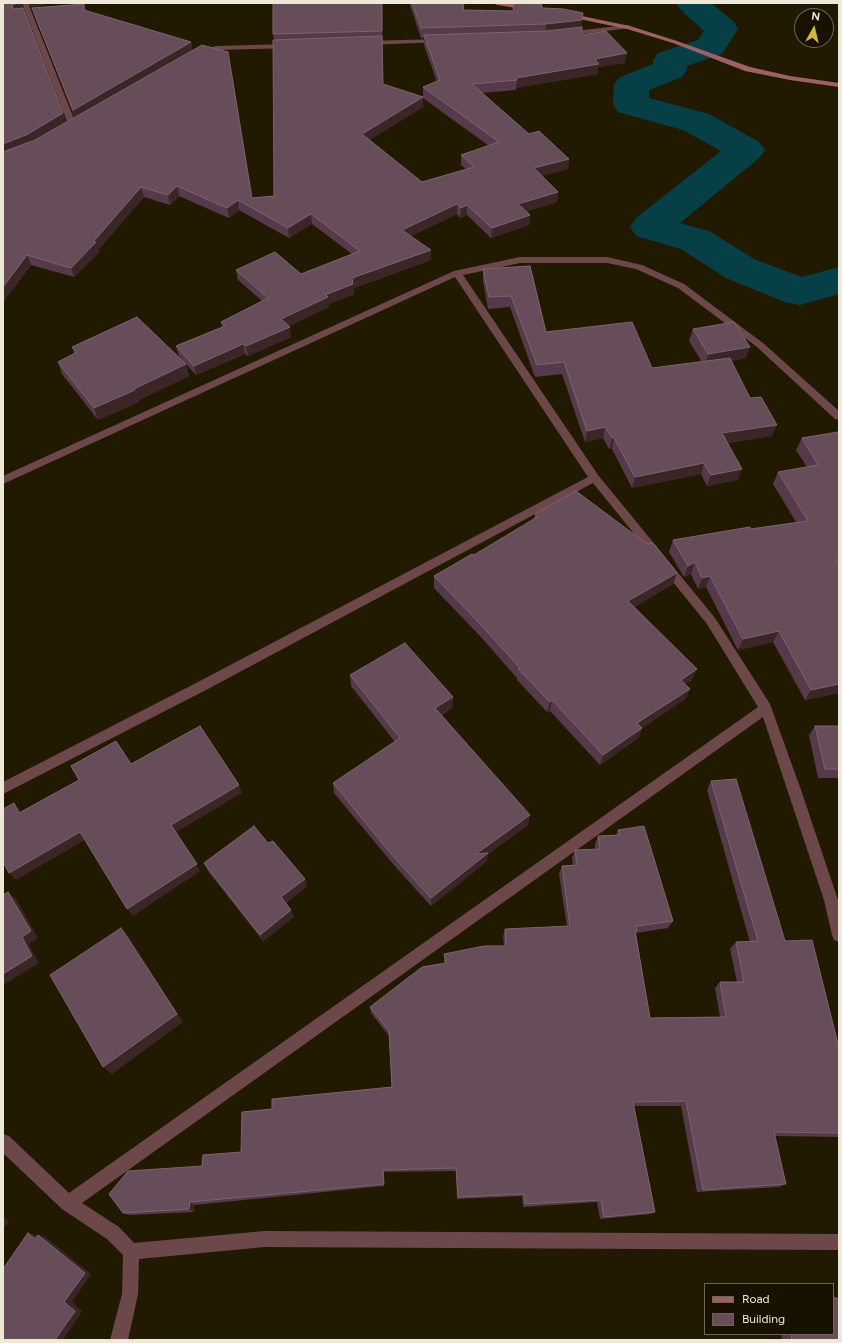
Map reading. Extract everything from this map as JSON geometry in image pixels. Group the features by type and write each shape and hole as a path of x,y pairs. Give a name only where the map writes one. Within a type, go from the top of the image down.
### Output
{"street":[{"path":"25,3 72,124"},
{"path":"497,3 539,10"},
{"path":"561,14 628,27 675,42 748,69 790,78 839,85"},
{"path":"560,35 628,27"},
{"path":"359,44 446,41"},
{"path":"195,54 201,51 216,48 296,46"},
{"path":"3,480 457,273 520,260 607,260 639,268 681,286 754,340 839,417"},
{"path":"457,273 594,478 710,621 766,708 831,900 839,935"},
{"path":"3,788 202,686 594,478"},
{"path":"68,1203 766,708"},
{"path":"3,1142 68,1203 114,1233 131,1252 130,1294 119,1340"},
{"path":"131,1252 265,1239 839,1242"}],"building":[{"path":"3,3 18,3 12,5 13,9 23,8 63,113 28,134 3,144"},
{"path":"273,3 382,3 382,31 273,34"},
{"path":"412,3 464,3 463,10 513,11 514,3 538,4 542,5 542,8 564,9 583,13 582,20 546,24 421,28"},
{"path":"84,4 84,10 191,42 73,110 32,8"},
{"path":"582,27 582,35 606,31 627,53 595,59 599,64 516,78 517,80 472,84 529,134 539,131 569,159 534,168 558,192 518,204 530,215 492,228 467,205 461,208 457,204 402,230 431,250 352,278 353,284 325,295 328,297 281,319 290,327 246,346 243,344 194,366 176,346 225,326 221,322 268,298 236,270 275,252 301,274 360,251 311,214 288,228 238,200 227,208 177,186 168,195 141,187 93,242 96,242 71,268 27,255 3,287 3,152 35,140 202,45 228,52 252,198 274,196 273,40 382,36 383,84 423,97 362,134 422,182 474,167 461,155 499,142 423,87 440,80 424,35 546,31"},
{"path":"530,266 546,332 632,322 652,368 730,358 750,398 761,397 777,425 722,433 742,469 711,475 704,463 635,477 614,438 612,438 605,427 587,431 564,362 537,365 511,296 489,297 483,269"},
{"path":"137,317 186,364 134,389 135,390 94,408 58,362 77,352 72,347"},
{"path":"734,322 750,347 708,354 693,329"},
{"path":"838,432 839,560 835,560 839,566 839,684 811,690 779,631 743,639 710,576 702,578 695,562 688,566 673,540 750,527 751,529 808,521 778,472 818,465 802,438"},
{"path":"576,491 647,544 653,543 677,573 628,601 697,669 681,680 690,689 637,723 642,728 603,755 552,700 550,702 518,669 520,668 434,576 472,554 474,555 537,517 535,514"},
{"path":"405,643 453,697 435,708 530,815 476,854 488,853 431,898 392,855 333,783 400,738 350,675"},
{"path":"200,726 239,785 171,825 197,864 127,909 80,832 9,873 3,862 3,809 14,803 19,813 79,780 71,766 116,741 131,764"},
{"path":"815,726 839,726 839,769 825,769"},
{"path":"736,779 785,941 812,940 839,1048 839,1133 774,1132 786,1184 703,1190 686,1101 633,1102 655,1212 604,1217 601,1200 525,1204 524,1194 458,1197 456,1168 383,1170 384,1184 190,1202 189,1209 123,1213 109,1194 128,1171 202,1166 203,1155 241,1152 242,1112 272,1109 272,1099 392,1087 389,1031 370,1007 422,967 446,963 444,954 484,946 506,946 505,929 570,926 562,866 577,865 575,850 600,849 598,836 620,835 618,830 644,826 673,921 636,926 637,931 635,931 650,1018 726,1017 720,982 744,982 736,942 758,941 711,781"},
{"path":"254,826 268,843 273,841 305,879 281,897 291,910 260,935 204,863"},
{"path":"8,892 31,931 22,937 32,956 3,974 3,895"},
{"path":"121,928 177,1014 103,1067 50,975"},
{"path":"28,1233 35,1239 38,1235 85,1273 64,1302 75,1311 55,1340 3,1340 3,1269"},
{"path":"834,1297 839,1299 839,1340 791,1340 792,1335 834,1335"}],"waterway":[{"path":"692,3 722,29 710,47 670,60 670,70 632,84 631,104 696,122 746,150 650,227 695,240 741,269 800,292 839,280"}]}
